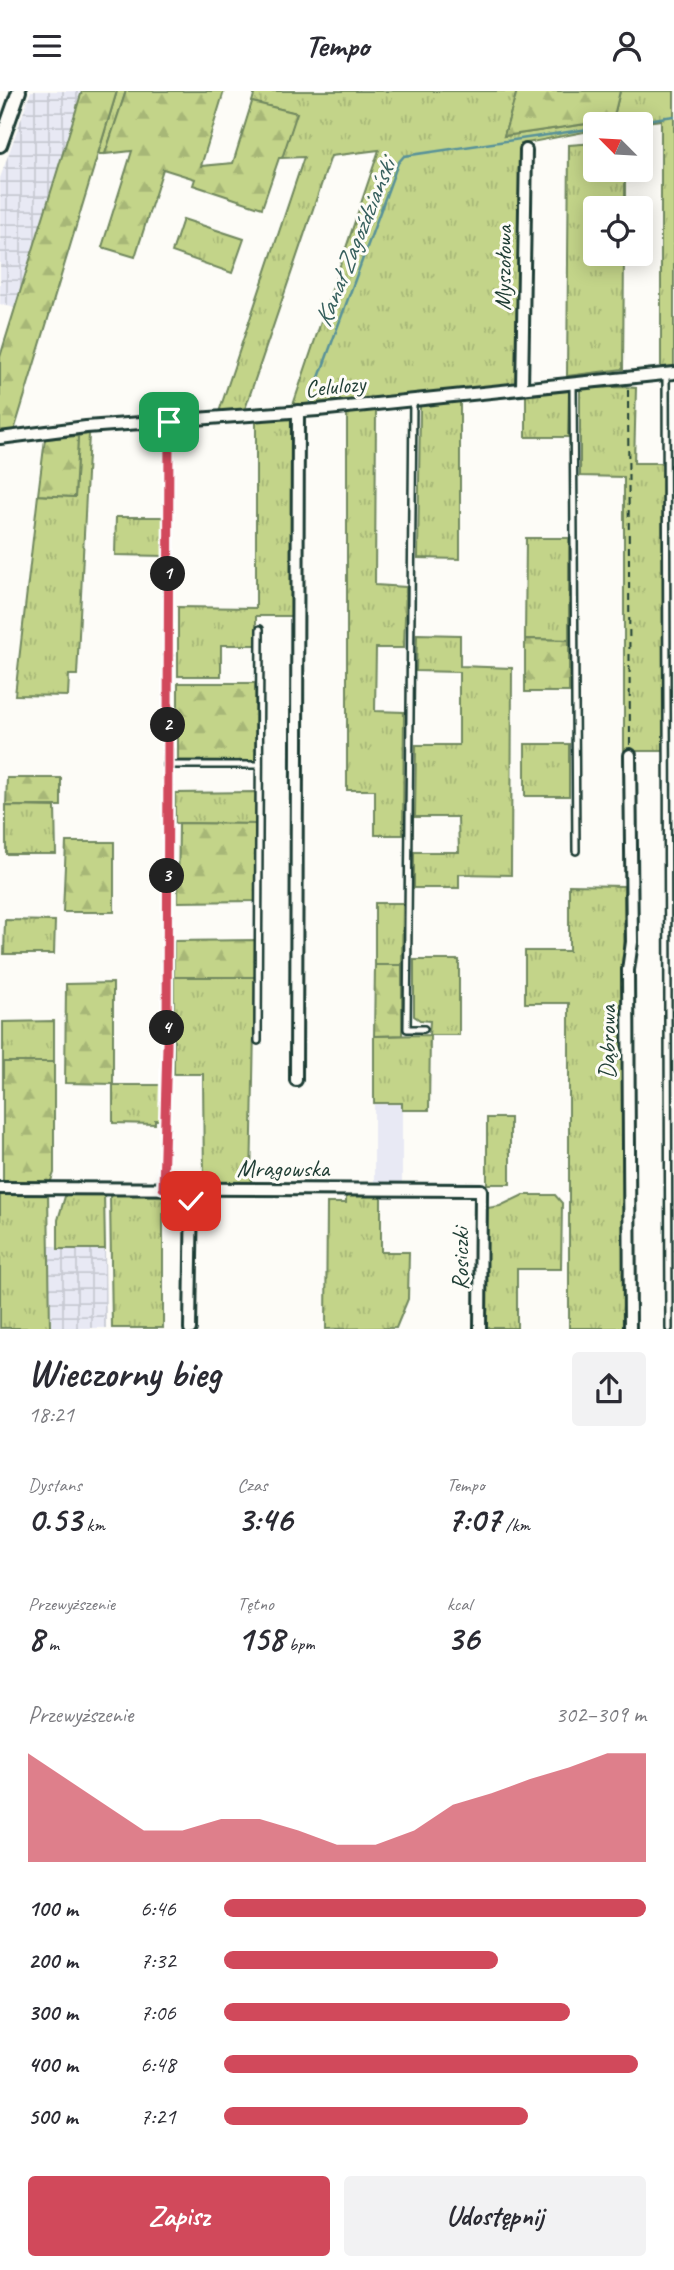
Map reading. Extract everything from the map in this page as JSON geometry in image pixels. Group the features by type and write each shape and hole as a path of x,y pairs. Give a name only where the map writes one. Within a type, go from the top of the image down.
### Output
{"street":[{"path":"0,145 19,91"},
{"name":"Myszołowa","path":"522,388 526,149"},
{"name":"Celulozy","path":"0,438 86,427 302,410 670,373"},
{"path":"296,1080 302,410"},
{"name":"Dąbrowa","path":"630,755 630,1328"},
{"name":"Mrągowska","path":"0,1188 481,1190"},
{"path":"190,1328 192,1188"},
{"name":"Rosiczki","path":"481,1190 481,1328"}],"lane":[{"path":"669,1328 670,373"},
{"path":"573,384 576,851"},
{"path":"413,398 407,1029 424,1029"},
{"path":"163,1188 167,1046 169,422"},
{"path":"258,1041 260,629"},
{"path":"167,765 259,765"}],"path":[{"path":"628,378 630,755"}],"shaded area":[{"path":"31,91 82,91 15,308 0,304 0,178"},
{"path":"374,1103 402,1103 402,1184 374,1184"},
{"path":"49,1246 58,1249 105,1249 106,1328 50,1328"}],"green space":[{"path":"82,91 117,91 14,431 0,432 0,357"},
{"path":"117,91 126,91 105,154 98,154"},
{"path":"126,91 224,91 201,166 233,163 252,102 297,113 262,208 193,185 195,179 163,169 135,257 102,247 132,151 105,154"},
{"path":"255,91 517,91 504,136 583,124 583,132 521,144 518,379 514,385 293,405 379,150 331,156 245,409 219,412 304,157 282,158 296,113 252,102"},
{"path":"517,91 620,91 615,112 583,112 583,124 504,136"},
{"path":"620,91 674,91 674,368 661,368 661,120 653,121 653,112 615,112"},
{"path":"583,144 583,182 625,182 625,196 583,196 583,266 624,266 623,369 567,376 569,145"},
{"path":"183,219 244,239 232,273 172,252"},
{"path":"580,388 636,388 634,463 662,463 663,751 624,751 624,477 580,476"},
{"path":"569,391 568,437 526,437 526,393"},
{"path":"460,399 460,559 418,558 420,407 425,400"},
{"path":"376,407 375,585 406,587 404,648 376,648 375,711 404,712 403,835 375,835 375,790 347,790 347,412"},
{"path":"291,419 291,616 256,616 256,645 221,645 221,676 178,676 178,607 256,608 256,420"},
{"path":"89,434 77,675 69,675 68,696 15,695 38,495 75,497 78,436"},
{"path":"78,436 75,497 38,495 45,439"},
{"path":"116,517 164,517 164,556 115,555"},
{"path":"526,538 569,538 569,640 525,639"},
{"path":"417,634 460,635 460,666 512,668 511,875 459,874 459,888 414,888 414,852 459,852 458,817 415,817 416,745 459,745 459,672 416,671"},
{"path":"525,639 569,640 569,692 525,692"},
{"path":"178,683 255,683 255,761 178,760"},
{"path":"525,744 569,744 569,796 525,796"},
{"path":"7,778 61,778 61,806 6,806"},
{"path":"256,792 255,824 175,823 175,793"},
{"path":"6,806 55,807 56,854 6,854"},
{"path":"179,823 255,824 255,901 178,902"},
{"path":"66,842 114,842 114,912 63,912"},
{"path":"569,885 624,886 626,1328 569,1328 569,1003 525,1003 525,951 569,951"},
{"path":"375,903 403,903 402,965 375,965"},
{"path":"5,920 55,921 54,954 4,954"},
{"path":"255,940 255,977 174,977 174,941"},
{"path":"414,960 459,960 459,1035 430,1035 429,1110 402,1110 402,1103 374,1103 374,1036 429,1035 430,1021 414,1016"},
{"path":"375,965 402,965 402,1035 374,1036"},
{"path":"174,977 255,977 251,1184 204,1184 203,1074 174,1074"},
{"path":"113,983 113,1084 65,1083 66,984"},
{"path":"54,1021 54,1062 3,1062 3,1022"},
{"path":"3,1062 54,1062 54,1173 50,1183 3,1182"},
{"path":"113,1085 162,1085 162,1120 155,1120 155,1124 113,1123"},
{"path":"487,1118 510,1118 510,1184 487,1184"},
{"path":"104,1191 105,1249 58,1249 58,1220 66,1193"},
{"path":"0,1192 48,1192 50,1328 0,1328"},
{"path":"117,1193 163,1193 163,1328 112,1328 110,1196"},
{"path":"381,1193 381,1252 409,1252 408,1299 396,1328 326,1329 327,1203 346,1203 346,1194"},
{"path":"523,1195 555,1195 562,1203 561,1269 517,1269 517,1328 486,1328 487,1208 500,1206"}],"waterway":[{"name":"Kanał Zagoździański","path":"653,119 674,116"},
{"name":"Kanał Zagoździański","path":"310,402 398,163 404,156 583,130"}],"route":[{"path":"169,422 167,1046 163,1188 192,1188 191,1201"}]}
